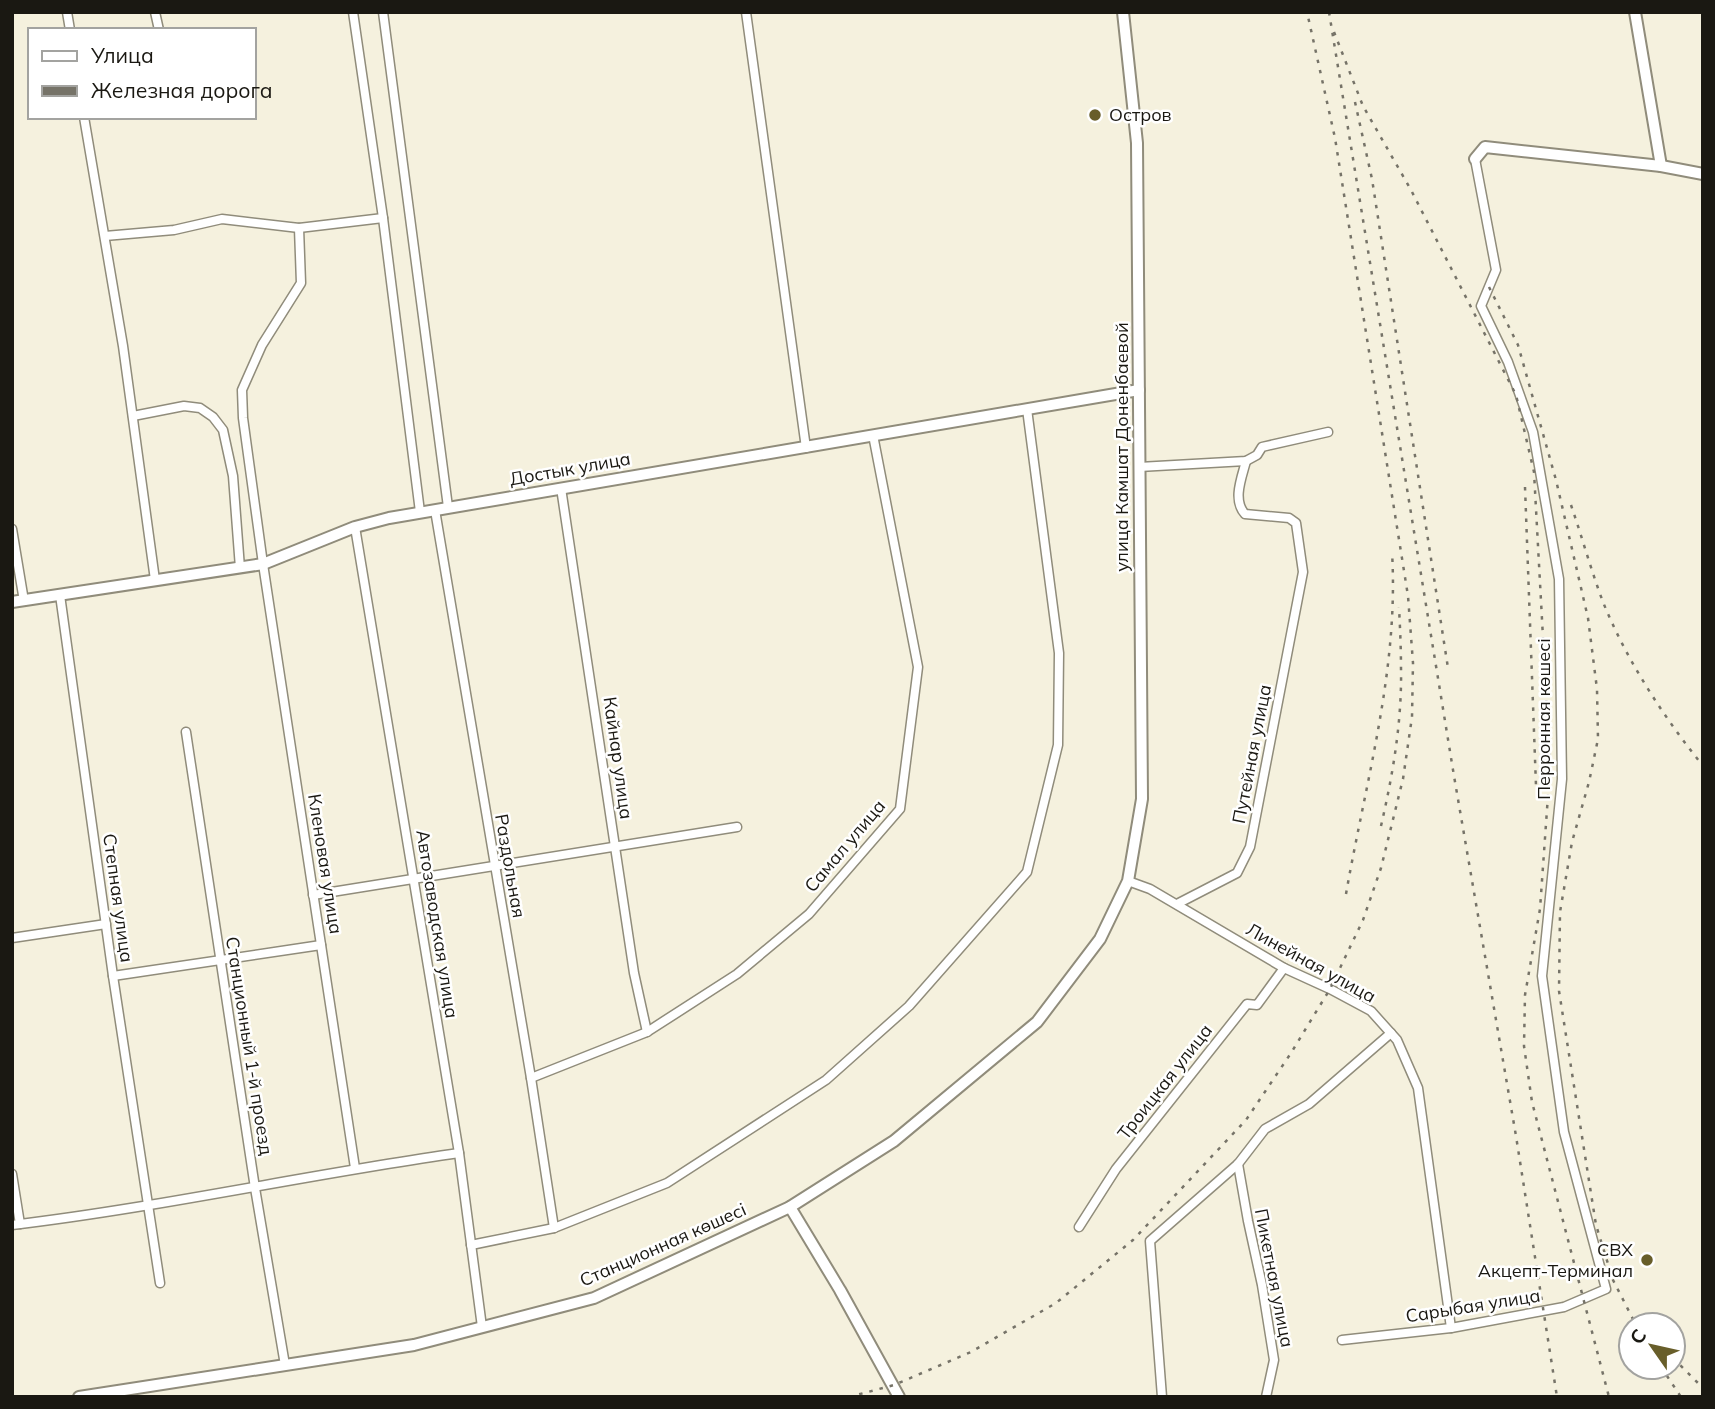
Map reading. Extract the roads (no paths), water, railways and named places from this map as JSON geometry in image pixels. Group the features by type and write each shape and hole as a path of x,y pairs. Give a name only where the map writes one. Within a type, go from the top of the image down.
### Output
{"street":[{"path":"67,13 77,12"},
{"path":"353,12 383,218 420,512"},
{"path":"383,12 448,508"},
{"path":"746,12 806,448"},
{"name":"улица Камшат Доненбаевой","path":"1123,12 1136,143 1142,799 1128,881"},
{"path":"1635,12 1661,166"},
{"path":"84,119 133,416 155,580"},
{"path":"1475,159 1485,147 1661,166 1703,174"},
{"name":"Перронная көшесі","path":"1475,159 1496,270 1481,306 1508,362 1534,432 1559,579 1562,779 1542,976 1564,1132 1606,1289"},
{"path":"105,236 174,230 222,219 299,228 383,218"},
{"name":"Кленовая улица","path":"299,228 301,283 262,345 242,390 243,418 355,1168"},
{"name":"Достык улица","path":"18,602 263,564 355,527 389,517 1139,390"},
{"path":"133,416 184,406 200,408 213,417 223,430 233,476 240,568"},
{"path":"471,1245 554,1228 667,1183 826,1080 909,1006 1027,872 1058,745 1059,653 1027,409"},
{"path":"1139,467 1246,461 1257,455 1262,447 1328,432"},
{"name":"Самал улица","path":"531,1078 647,1032 737,974 809,914 900,809 918,667 873,435"},
{"name":"Путейная улица","path":"1177,904 1237,873 1250,847 1303,572 1296,523 1289,518 1245,514 1241,509 1238,498 1246,461"},
{"name":"Кайнар улица","path":"561,488 634,973 647,1032"},
{"name":"Раздольная","path":"435,510 554,1228"},
{"name":"Автозаводская улица","path":"355,527 459,1153 482,1327"},
{"path":"12,529 18,602"},
{"name":"Степная улица","path":"60,595 146,1206 160,1283"},
{"name":"Станционный 1-й проезд","path":"186,732 255,1188 285,1365"},
{"path":"313,895 737,827"},
{"name":"Линейная улица","path":"1128,881 1150,889 1284,968 1371,1011 1397,1040 1418,1088 1451,1328"},
{"name":"Станционная көшесі","path":"79,1397 414,1345 594,1298 790,1207 894,1141 1037,1022 1100,939 1128,881"},
{"path":"12,938 106,924"},
{"path":"113,976 321,945"},
{"name":"Троицкая улица","path":"1079,1227 1116,1169 1247,1004 1257,1005 1284,968"},
{"path":"1162,1397 1150,1241 1238,1164 1265,1129 1310,1104 1391,1033"},
{"path":"12,1174 16,1224 146,1206 355,1168 459,1153"},
{"name":"Пикетная улица","path":"1238,1164 1274,1360 1266,1397"},
{"path":"790,1207 840,1290 898,1397"},
{"name":"Сарыбая улица","path":"1342,1340 1451,1328 1564,1307 1606,1289"}],"railway":[{"path":"849,1397 894,1385 971,1352 1056,1303 1133,1240 1246,1120 1291,1053 1330,989 1363,920 1381,868 1403,779 1412,717 1413,663 1408,596 1335,138 1307,12"},
{"path":"1329,12 1557,1397"},
{"path":"1334,32 1363,106 1411,190 1516,395 1534,472 1550,767 1540,909 1525,995 1524,1046 1532,1102 1609,1397"},
{"path":"1355,102 1372,179 1448,668"},
{"path":"1489,287 1518,345 1556,480 1588,618 1597,689 1598,739 1572,842 1560,912 1559,991 1596,1225 1613,1280 1629,1311"},
{"path":"1525,487 1536,786"},
{"path":"1571,505 1603,602 1623,645 1660,708 1703,766"},
{"path":"1346,894 1386,681 1391,638 1392,552"},
{"path":"1381,826 1393,767 1400,708 1399,607"},
{"path":"1687,1372 1703,1388"},
{"path":"1670,1381 1681,1397"}],"place":[{"name":"Остров","path":"1095,115"},
{"name":"СВХ Акцепт-Терминал","path":"1647,1260"}]}
